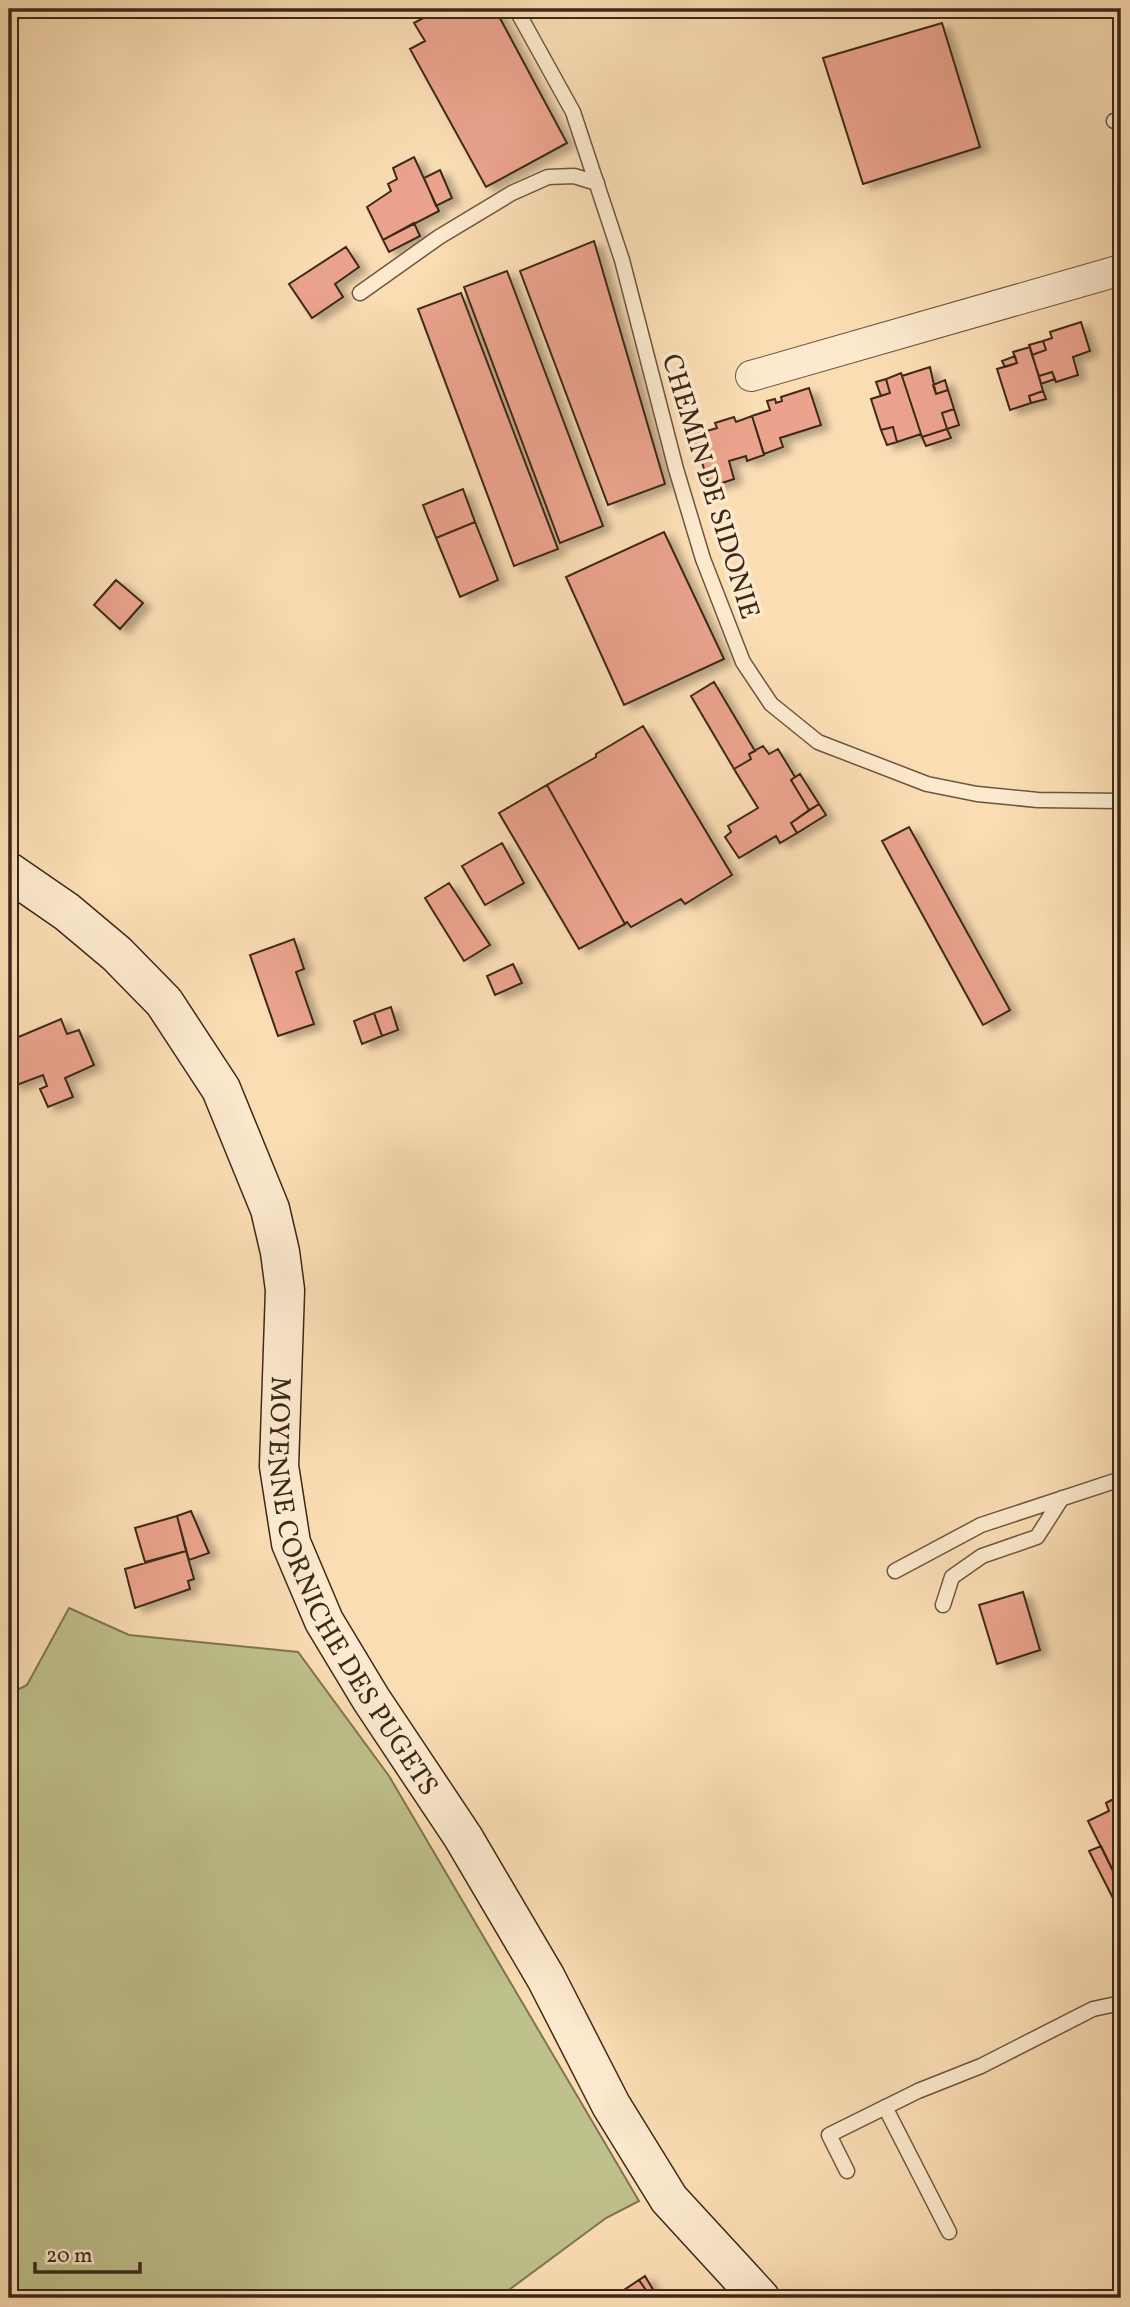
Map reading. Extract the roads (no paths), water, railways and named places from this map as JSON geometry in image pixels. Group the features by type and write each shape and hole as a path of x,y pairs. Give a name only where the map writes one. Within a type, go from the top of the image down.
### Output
{"street":[{"path":"751,376 1121,270"},
{"name":"MOYENNE CORNICHE DES PUGETS","path":"9,872 67,912 164,1002 222,1089 270,1209 280,1252 285,1290 279,1466 291,1543 324,1621 371,1699 463,1837 546,1978 611,2105 669,2199 760,2298"}],"lane":[{"name":"CHEMIN DE SIDONIE","path":"516,9 573,112 622,260 676,469 703,559 743,662 771,704 818,742 927,784 977,794 1038,800 1121,801"},
{"path":"360,293 439,237 512,193 548,177 574,176 597,183"},
{"path":"895,1571 981,1525 1121,1479"},
{"path":"943,1605 952,1577 982,1556 1037,1538 1062,1498"},
{"path":"847,2171 830,2136 918,2091 981,2066 1093,2009 1121,2003"},
{"path":"886,2107 949,2232"}]}
